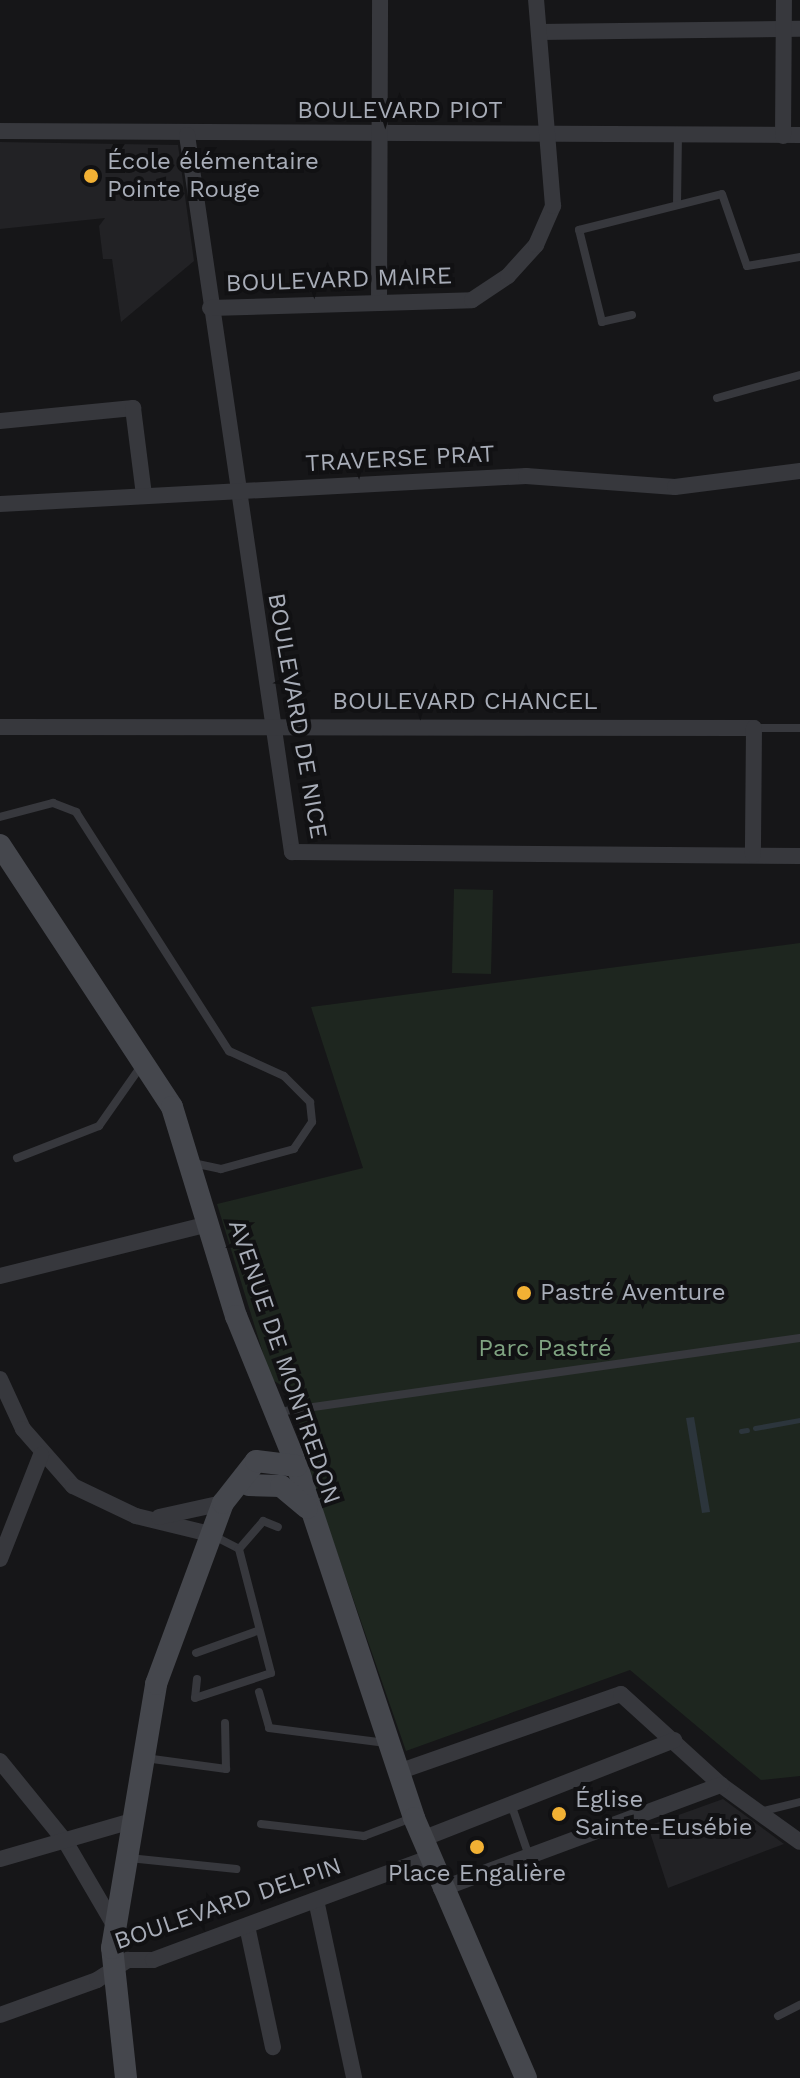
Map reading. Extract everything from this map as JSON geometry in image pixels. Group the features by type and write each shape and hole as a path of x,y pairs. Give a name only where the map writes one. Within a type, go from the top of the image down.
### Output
{"street":[{"path":"379,303 380,0"},
{"name":"BOULEVARD MAIRE","path":"210,308 472,300 508,276 536,245 553,206 536,0"},
{"path":"784,0 792,29 792,136"},
{"path":"539,32 792,29"},
{"name":"BOULEVARD PIOT","path":"0,131 187,135 792,136"},
{"name":"BOULEVARD DE NICE","path":"187,135 292,852 800,856"},
{"path":"0,421 133,408 144,495"},
{"name":"TRAVERSE PRAT","path":"0,504 526,476 675,487 800,471"},
{"name":"BOULEVARD CHANCEL","path":"0,727 754,728"},
{"path":"753,855 754,728"},
{"name":"AVENUE DE MONTREDON","path":"0,845 8,871 172,1107 208,1224 273,1412 297,1466 307,1508 426,1849"},
{"path":"0,1276 208,1224"},
{"path":"0,1379 41,1455 91,1497 210,1534"},
{"path":"210,1534 265,1460 276,1436 273,1412"},
{"path":"0,1559 41,1455"},
{"path":"126,2078 112,1971 114,1925 139,1756 179,1610 223,1503 248,1468 265,1460 297,1466"},
{"path":"249,1485 281,1486 307,1508"},
{"path":"157,1518 223,1503"},
{"path":"398,1772 621,1694 721,1785 800,1842"},
{"path":"526,2078 426,1849 510,1801 674,1740"},
{"path":"0,1761 65,1841 114,1925"},
{"path":"441,1889 721,1785"},
{"path":"0,1859 128,1822"},
{"name":"BOULEVARD DELPIN","path":"0,2015 112,1971 316,1900 426,1849"},
{"path":"316,1900 354,2078"},
{"path":"247,1926 273,2047"}],"lane":[{"path":"677,205 678,135"},
{"path":"632,315 602,322 579,230 722,194 747,266 800,257"},
{"path":"717,398 800,375"},
{"path":"754,728 800,728"},
{"path":"0,817 53,803 76,812 229,1051 284,1076 310,1102 312,1122 294,1149 221,1169 191,1163"},
{"path":"17,1158 99,1126 141,1066"},
{"path":"273,1412 800,1338"},
{"path":"239,1549 263,1521 278,1527"},
{"path":"210,1534 239,1549"},
{"path":"197,1679 195,1698 271,1673 257,1631 239,1549"},
{"path":"196,1653 257,1631"},
{"path":"259,1692 269,1728 387,1743"},
{"path":"139,1756 226,1769 225,1723"},
{"path":"510,1801 529,1856"},
{"path":"758,1812 800,1802"},
{"path":"261,1824 364,1836 414,1818"},
{"path":"123,1857 236,1869"},
{"path":"778,2016 800,2005"}],"shaded area":[{"name":"École élémentaire Pointe Rouge","path":"0,142 178,145 194,261 121,322 112,259 103,259 99,226 105,218 0,229"},
{"path":"694,1417 710,1512 702,1513 686,1418"},
{"path":"723,1799 784,1844 668,1888 648,1826"}],"green space":[{"path":"454,889 493,890 491,974 452,973"},
{"name":"Parc Pastré","path":"800,943 800,1776 761,1780 630,1670 406,1751 314,1486 292,1392 271,1379 217,1204 363,1168 311,1007"}],"waterway":[{"path":"755,1428 800,1420"},
{"path":"741,1431 747,1430"}],"place":[{"name":"École élémentaire Pointe Rouge","path":"91,176"},
{"name":"Pastré Aventure","path":"524,1293"},
{"name":"Église Sainte-Eusébie","path":"559,1814"},
{"name":"Place Engalière","path":"477,1847"}]}
